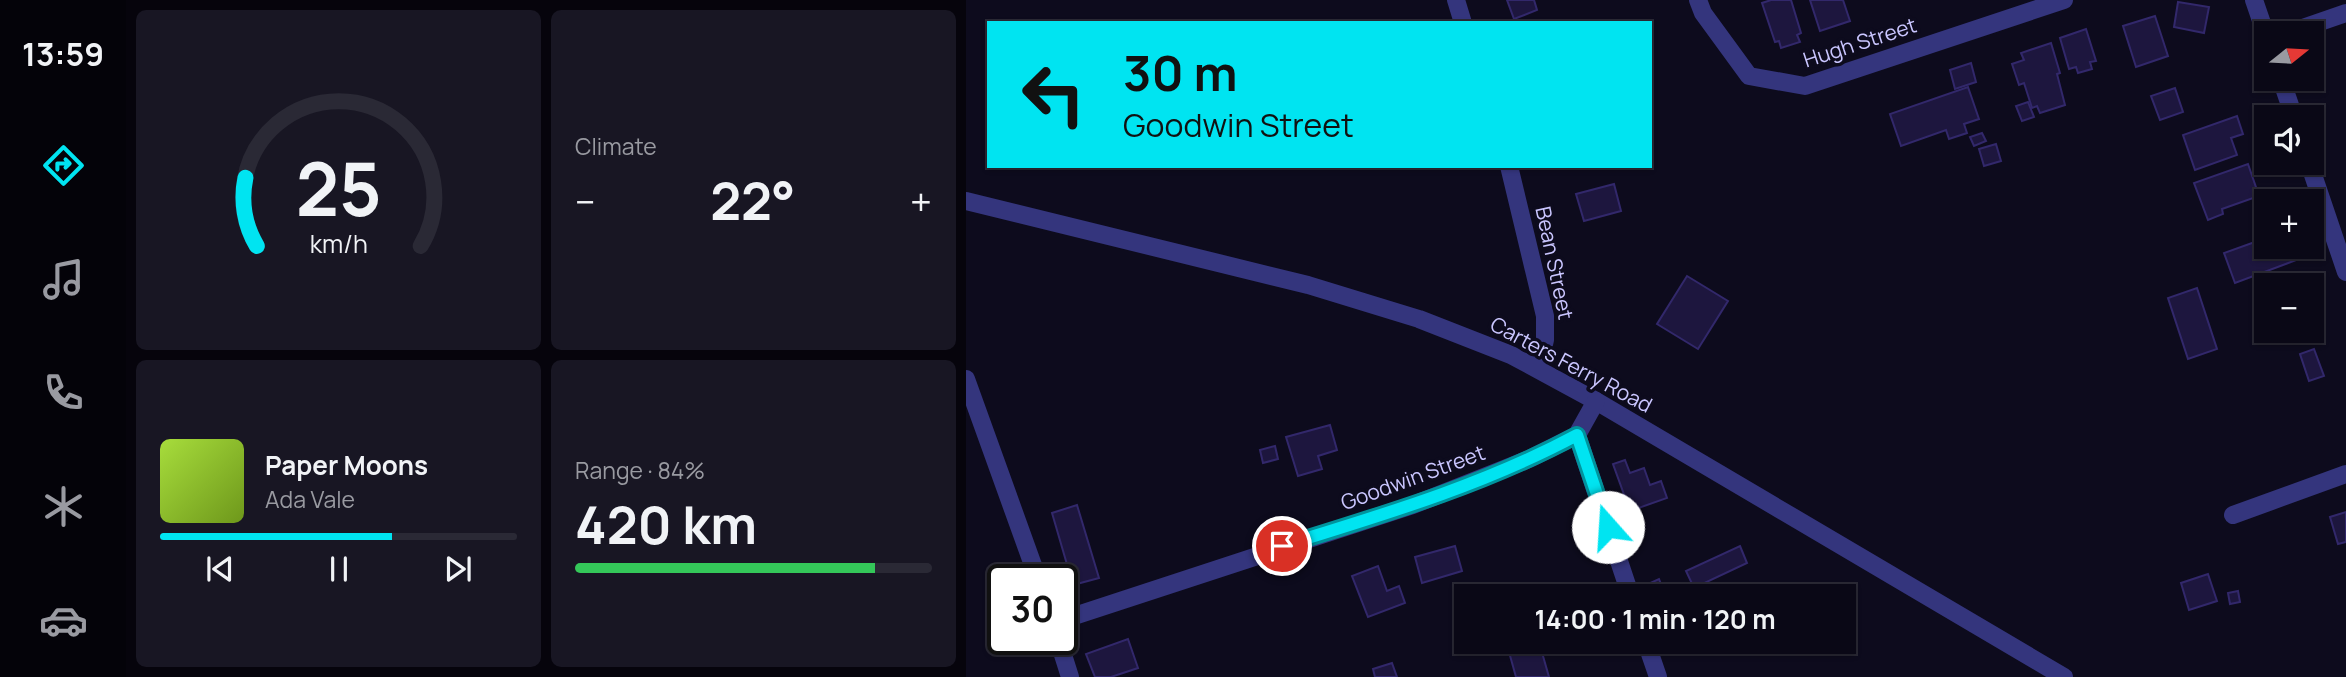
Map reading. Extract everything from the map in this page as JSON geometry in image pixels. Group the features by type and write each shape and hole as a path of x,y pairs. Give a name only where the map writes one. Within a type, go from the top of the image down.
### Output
{"street":[{"path":"1455,0 1462,21"},
{"name":"Hugh Street","path":"1698,0 1703,13 1749,76 1805,86 2064,0"},
{"path":"2254,0 2261,21"},
{"path":"2323,21 2346,13"},
{"name":"Bean Street","path":"1508,168 1545,316 1545,340 1538,369"},
{"path":"2313,175 2346,272"},
{"name":"Carters Ferry Road","path":"966,201 1356,299 1478,341 1538,369 1596,401 2064,677"},
{"path":"966,379 1033,564"},
{"path":"1596,401 1577,435 1627,584"},
{"name":"Goodwin Street","path":"1078,615 1413,505 1529,459 1577,435"},
{"path":"2233,515 2346,474"},
{"path":"1650,654 1658,677"},
{"path":"1063,655 1070,677"}],"building":[{"path":"1507,0 1534,0 1537,10 1514,19"},
{"path":"1791,0 1801,33 1797,35 1800,42 1781,48 1779,41 1775,42 1762,3"},
{"path":"1810,0 1843,0 1850,21 1820,31"},
{"path":"2178,2 2209,7 2204,33 2174,27"},
{"path":"2155,16 2168,56 2136,67 2123,26"},
{"path":"2086,29 2096,61 2090,62 2092,69 2078,73 2076,67 2069,69 2060,38"},
{"path":"2051,43 2060,73 2057,74 2065,105 2040,113 2037,106 2032,108 2024,83 2019,85 2012,64 2024,60 2021,53"},
{"path":"1971,63 1976,82 1955,89 1950,70"},
{"path":"1968,87 1979,119 1964,124 1967,133 1949,139 1946,130 1901,146 1890,114"},
{"path":"2175,88 2183,112 2160,120 2151,96"},
{"path":"2028,102 2034,117 2022,121 2016,106"},
{"path":"2237,116 2243,134 2231,138 2237,155 2195,170 2183,135"},
{"path":"1982,133 1986,141 1974,146 1970,137"},
{"path":"1996,144 2001,161 1984,166 1979,149"},
{"path":"2248,164 2257,189 2254,189 2254,198 2222,209 2223,214 2208,220 2194,183"},
{"path":"1614,184 1621,211 1584,221 1576,194"},
{"path":"2254,242 2254,259 2299,259 2262,273 2254,273 2254,276 2235,283 2224,253"},
{"path":"1687,276 1728,301 1698,349 1657,324"},
{"path":"2197,288 2217,349 2188,359 2168,298"},
{"path":"2314,349 2324,376 2309,381 2300,354"},
{"path":"1330,425 1337,450 1318,456 1322,469 1298,476 1286,437"},
{"path":"1275,446 1278,459 1263,463 1260,450"},
{"path":"1625,460 1630,473 1644,468 1650,485 1661,481 1667,498 1630,511 1613,464"},
{"path":"1077,505 1099,578 1078,584 1078,564 1067,564 1052,513"},
{"path":"2346,512 2346,542 2338,544 2330,517"},
{"path":"1455,546 1462,571 1422,583 1415,557"},
{"path":"1740,546 1747,563 1702,584 1692,584 1686,571"},
{"path":"1378,566 1387,591 1399,586 1405,603 1368,617 1352,576"},
{"path":"2208,574 2217,601 2189,610 2181,583"},
{"path":"1659,579 1661,584 1648,584"},
{"path":"2238,591 2240,602 2230,604 2228,593"},
{"path":"1128,639 1138,668 1111,677 1095,677 1086,654"},
{"path":"1510,654 1542,654 1549,677 1516,677"},
{"path":"1392,663 1397,677 1375,677 1373,669"}],"route":[{"path":"1282,546 1467,485 1577,435 1608,527"}]}
